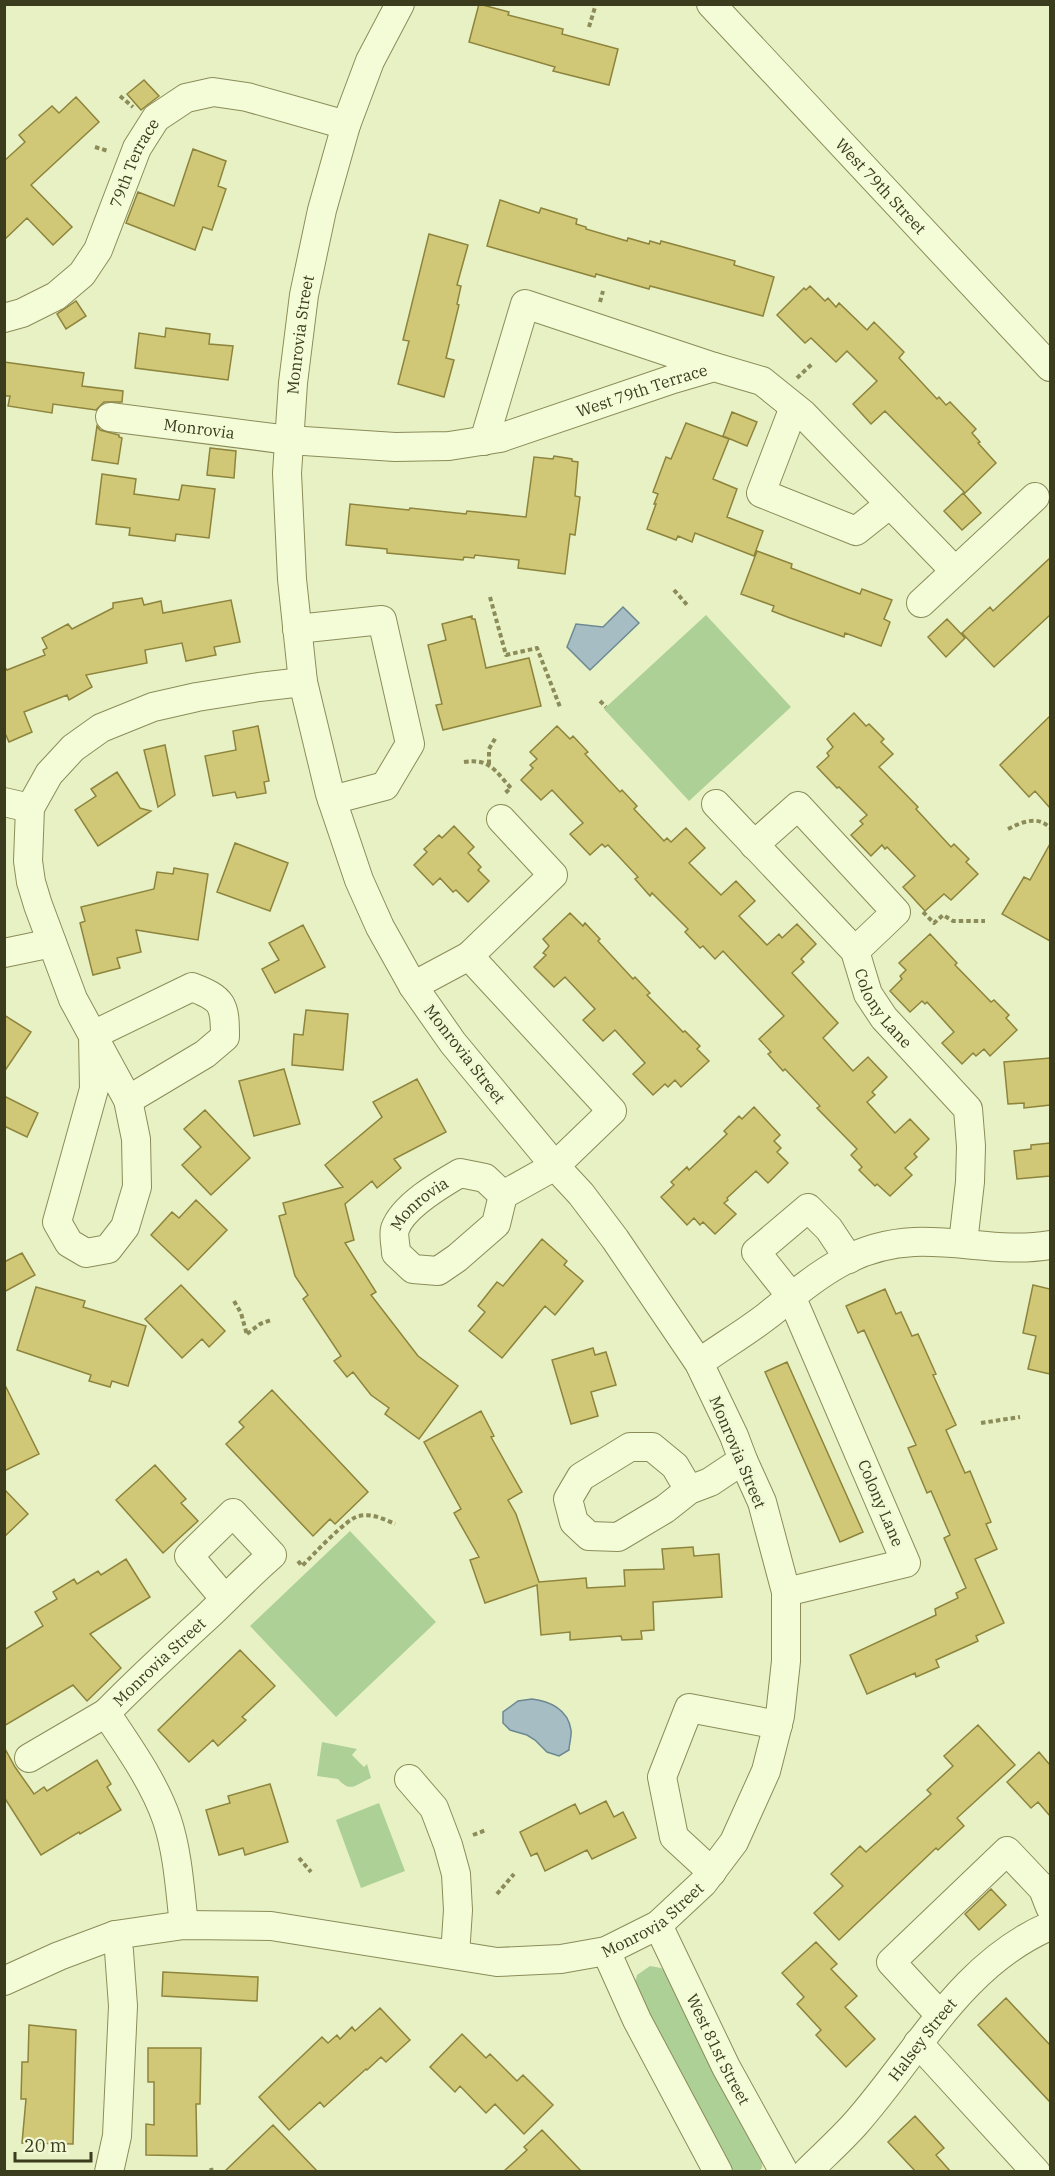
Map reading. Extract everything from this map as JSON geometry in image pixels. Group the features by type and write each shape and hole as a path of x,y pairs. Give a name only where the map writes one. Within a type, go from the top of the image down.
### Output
{"street":[{"name":"Monrovia Street","path":"4,1981 59,1956 115,1935 184,1925 271,1926 497,1962 561,1959 606,1951 658,1925 703,1882 734,1842 766,1771 778,1725 786,1661 786,1592 762,1502 734,1436 699,1363 615,1239 581,1194 453,1043 413,986 380,927 359,880 332,800 303,682 292,573 287,473 293,383 304,295 322,210 346,125 370,61 400,4"},
{"name":"West 79th Street","path":"711,4 1050,367"},
{"name":"79th Terrace","path":"4,318 22,313 56,296 82,274 98,250 137,148 156,118 186,98 213,92 247,97 346,125"},
{"path":"484,441 525,304 714,367"},
{"name":"West 79th Terrace","path":"289,440 395,447 449,446 484,441 500,438 714,367 762,381 794,407 955,571"},
{"path":"794,407 761,493 856,531 890,504"},
{"name":"Monrovia","path":"110,417 289,440"},
{"path":"921,603 1035,497"},
{"path":"297,629 382,620 410,744 385,786 332,800"},
{"path":"93,1035 94,1089 57,1222 69,1243 86,1253 108,1249 125,1227 137,1187 136,1139 128,1100 74,999 52,943 31,882 17,805 73,748 101,728 153,707 197,697 303,682"},
{"name":"Colony Lane","path":"716,804 855,951 868,994 884,1018 968,1109 970,1182 963,1243"},
{"path":"754,845 798,806 896,912 855,951"},
{"path":"413,986 469,956 553,875 501,819"},
{"path":"4,953 52,943"},
{"path":"469,956 612,1111 555,1166 503,1195"},
{"path":"93,1035 192,987 213,995 225,1012 225,1037 205,1054 128,1100"},
{"path":"791,1296 756,1251 808,1208 830,1229 849,1258"},
{"path":"699,1363 765,1317 821,1273 849,1258 884,1245 915,1242 963,1243 1025,1249 1050,1245"},
{"name":"Colony Lane","path":"786,1592 906,1563 791,1296"},
{"path":"689,1490 710,1482 743,1460"},
{"path":"225,1599 189,1556 233,1513 272,1555"},
{"name":"Monrovia Street","path":"184,1925 174,1847 167,1820 151,1784 106,1713 272,1555"},
{"path":"711,1872 674,1838 662,1777 689,1708 778,1725"},
{"path":"29,1758 106,1713"},
{"path":"410,1779 434,1808 456,1874 458,1910 455,1955"},
{"path":"940,2015 891,1962 1007,1851 1043,1889 1050,1907"},
{"name":"West 81st Street","path":"658,1925 726,2067 784,2172"},
{"name":"Halsey Street","path":"807,2172 856,2122 954,1998 990,1962 1012,1946 1050,1926"},
{"path":"108,2172 117,2136 123,2006 119,1952 115,1935"},
{"path":"606,1951 637,2020 718,2172"},
{"path":"918,2043 1036,2172"}],"path":[{"path":"589,27 596,4"},
{"path":"674,590 688,606"},
{"path":"490,597 506,655 537,648 560,707"},
{"path":"600,701 606,708"},
{"path":"489,764 489,749 495,737"},
{"path":"464,762 476,760 489,764 511,788 502,796 501,819"},
{"path":"1008,829 1022,822 1036,820 1047,824 1050,828"},
{"path":"896,912 907,923 921,910 934,923 943,915 953,921 985,921"},
{"path":"234,1301 241,1313 247,1335 260,1324 271,1320"},
{"path":"981,1423 1020,1417"},
{"path":"272,1555 291,1554 302,1566 348,1522 358,1516 378,1517 395,1524"},
{"path":"299,1858 311,1872"},
{"path":"497,1894 514,1874"}],"green space":[{"path":"706,615 791,707 689,801 604,709"},
{"path":"350,1531 436,1622 336,1717 250,1626"},
{"path":"322,1742 357,1749 352,1755 364,1767 367,1764 371,1778 350,1787 338,1779 317,1776"},
{"path":"379,1803 405,1871 361,1888 336,1820"},
{"path":"650,1966 661,1968 668,1974 763,2156 762,2168 759,2171 732,2171 684,2089 634,1987 637,1975"}],"water":[{"path":"623,607 639,623 590,670 567,647 576,624 603,627"},
{"path":"532,1699 557,1707 569,1723 571,1732 569,1750 559,1756 547,1752 535,1740 510,1730 503,1723 503,1712 518,1701"}],"building":[{"path":"479,4 509,12 508,15 563,29 562,34 618,49 609,85 553,71 555,67 469,42"},
{"path":"144,80 159,96 141,110 127,94"},
{"path":"76,97 99,122 31,185 72,227 53,245 27,218 4,240 4,161 25,142 19,135 52,106 59,113"},
{"path":"193,149 226,161 218,186 226,189 212,230 203,227 195,250 126,223 138,192 174,206"},
{"path":"500,200 539,213 541,208 577,219 576,224 586,229 627,241 628,238 649,244 650,241 660,244 661,241 735,261 734,265 774,277 763,316 650,286 649,289 596,274 595,277 487,246"},
{"path":"429,234 468,245 457,285 461,286 457,304 459,305 446,358 454,360 444,397 398,384 409,341 403,340"},
{"path":"810,286 825,301 828,298 836,307 839,303 867,330 874,322 904,352 899,358 937,399 939,397 946,405 950,402 976,429 972,433 996,463 965,493 885,411 871,424 853,404 877,381 847,351 836,362 811,338 805,343 777,315 804,288 806,290"},
{"path":"76,301 86,316 66,329 57,314"},
{"path":"166,328 210,334 209,344 233,346 228,380 135,368 139,333 165,337"},
{"path":"4,362 84,373 82,386 123,391 122,402 104,402 96,410 53,404 52,413 8,406 10,396 4,396"},
{"path":"732,412 757,422 747,446 723,436"},
{"path":"686,423 729,439 713,479 737,489 727,517 763,531 754,556 695,533 692,542 678,536 676,540 647,529 658,494 653,492 666,457 671,459"},
{"path":"97,426 100,430 122,438 118,464 92,460"},
{"path":"210,448 236,451 234,478 207,475"},
{"path":"554,456 578,462 575,496 580,497 575,535 570,534 565,574 518,568 519,560 475,555 474,558 464,557 463,560 387,553 387,549 346,545 350,504 526,517 534,457 553,459"},
{"path":"102,474 136,479 134,494 179,500 182,485 215,489 209,538 176,534 175,541 129,535 130,528 96,524"},
{"path":"963,493 981,513 962,530 944,511"},
{"path":"757,551 792,564 791,568 860,594 862,589 892,600 884,619 890,622 881,646 845,633 844,637 790,618 772,611 774,606 741,594"},
{"path":"1050,558 1050,615 994,667 962,633 990,607 993,611"},
{"path":"142,598 144,605 161,601 163,613 231,600 240,642 214,647 216,655 186,661 182,643 145,650 147,663 86,675 92,687 69,700 67,695 24,712 32,732 9,742 4,731 4,666 7,670 45,655 43,650 47,648 42,638 68,624 72,629 113,608 113,603"},
{"path":"472,616 472,619 475,619 486,668 529,658 541,706 443,730 436,705 442,704 428,645 446,640 442,624"},
{"path":"947,619 965,638 946,657 928,637"},
{"path":"854,713 866,726 869,724 884,739 881,742 893,754 879,767 918,807 916,809 951,847 954,844 969,859 966,862 978,874 951,900 944,894 925,911 903,887 915,876 887,847 885,849 882,845 871,856 851,835 863,824 860,821 867,815 817,767 829,756 827,753 833,747 827,739"},
{"path":"1050,716 1050,808 1035,791 1029,797 1000,765"},
{"path":"258,726 269,781 264,782 266,793 237,798 235,792 213,796 205,756 236,750 233,731"},
{"path":"557,726 570,739 573,736 588,752 585,754 620,792 622,790 637,806 634,809 664,841 667,838 671,842 686,828 705,848 689,863 721,895 736,881 755,901 739,916 767,945 779,934 782,938 797,924 816,944 801,959 804,962 792,973 838,1023 823,1038 853,1071 868,1057 887,1077 872,1092 875,1095 867,1102 895,1133 910,1119 929,1139 914,1154 917,1157 905,1168 912,1175 890,1196 877,1184 875,1186 859,1170 862,1167 851,1155 857,1149 817,1108 820,1106 785,1069 783,1071 759,1039 784,1016 723,951 715,959 703,946 700,948 685,932 688,929 652,893 650,896 635,879 638,877 608,845 605,847 602,844 590,855 570,834 583,823 552,790 541,800 521,780 533,768 530,765 537,759 530,752"},
{"path":"165,745 175,795 158,807 144,750"},
{"path":"117,772 140,808 151,811 98,846 75,810 96,796 91,789"},
{"path":"454,826 474,847 468,853 481,867 478,870 489,881 468,902 456,890 453,892 440,878 433,885 414,865 427,852 424,849 439,835 442,838"},
{"path":"235,843 288,863 270,911 217,892"},
{"path":"1050,844 1050,941 1002,914 1024,877 1030,880"},
{"path":"174,868 208,874 198,940 136,930 141,952 117,958 120,968 93,975 80,923 85,921 81,907 154,889 157,872 173,874"},
{"path":"570,913 583,926 585,923 600,939 598,941 633,979 635,977 650,993 647,995 700,1046 697,1049 709,1061 681,1087 675,1080 668,1087 665,1084 653,1095 633,1074 645,1063 615,1030 603,1041 583,1020 595,1009 565,977 554,987 534,967 546,955 543,953 549,946 543,939"},
{"path":"303,925 325,967 275,993 262,969 279,960 269,943"},
{"path":"930,934 957,963 955,965 991,1002 994,1000 1009,1015 1006,1018 1017,1030 990,1056 984,1049 976,1056 973,1053 962,1064 942,1043 954,1032 927,1002 925,1004 922,1001 910,1012 890,991 902,979 900,976 906,970 899,963"},
{"path":"306,1010 348,1014 343,1070 292,1065 294,1034 303,1035"},
{"path":"4,1015 31,1032 4,1072"},
{"path":"1050,1058 1050,1105 1024,1108 1024,1103 1008,1104 1004,1062"},
{"path":"284,1069 300,1124 254,1136 239,1081"},
{"path":"417,1079 446,1132 394,1159 401,1168 377,1188 372,1181 345,1204 354,1240 345,1243 376,1292 371,1295 418,1356 458,1386 419,1439 385,1414 389,1408 371,1395 353,1372 347,1377 334,1361 341,1356 303,1299 308,1295 295,1276 279,1216 286,1214 283,1203 343,1187 325,1165 382,1117 373,1102"},
{"path":"4,1096 38,1113 27,1137 4,1126"},
{"path":"754,1107 780,1135 774,1141 781,1148 777,1152 788,1163 768,1183 756,1171 727,1198 728,1200 724,1203 736,1214 715,1234 703,1222 700,1225 694,1218 687,1225 661,1197 674,1185 671,1182 687,1167 689,1170 727,1134 724,1131 739,1116 742,1119"},
{"path":"205,1110 250,1158 211,1195 182,1165 201,1147 184,1129"},
{"path":"1050,1143 1050,1176 1017,1179 1014,1151 1031,1149 1031,1145"},
{"path":"196,1200 227,1230 188,1270 151,1235 172,1212 179,1218"},
{"path":"542,1239 567,1261 564,1265 583,1281 555,1315 545,1306 502,1358 469,1331 485,1312 478,1306 497,1282 503,1286"},
{"path":"22,1253 35,1275 4,1292 4,1262"},
{"path":"181,1285 225,1331 209,1347 202,1339 182,1358 145,1319"},
{"path":"1033,1285 1050,1289 1050,1374 1028,1369 1036,1336 1023,1333"},
{"path":"36,1287 85,1301 83,1307 146,1326 128,1386 112,1381 110,1387 89,1381 91,1375 17,1350"},
{"path":"885,1289 896,1314 901,1312 912,1336 918,1334 936,1374 933,1375 956,1425 946,1430 965,1473 970,1471 991,1522 986,1524 997,1549 975,1559 1004,1623 976,1636 978,1641 936,1660 939,1667 916,1677 915,1673 867,1694 850,1655 936,1615 935,1609 958,1598 956,1593 966,1588 944,1538 950,1535 931,1491 927,1493 908,1448 916,1445 864,1330 858,1333 846,1306"},
{"path":"593,1348 595,1355 606,1352 616,1385 591,1392 598,1416 571,1424 552,1360"},
{"path":"787,1362 863,1532 840,1542 765,1372"},
{"path":"4,1383 39,1454 4,1471"},
{"path":"272,1390 368,1492 335,1524 330,1519 313,1536 226,1444 244,1427 239,1422"},
{"path":"481,1411 494,1436 491,1437 522,1492 508,1500 516,1514 539,1582 586,1578 587,1588 625,1586 624,1570 664,1569 662,1549 693,1547 694,1556 719,1554 722,1597 653,1602 654,1630 641,1631 642,1639 622,1640 621,1636 570,1640 570,1632 541,1635 537,1585 485,1603 470,1560 479,1557 454,1513 461,1509 424,1442"},
{"path":"155,1465 186,1499 181,1503 198,1521 163,1553 116,1500"},
{"path":"4,1489 28,1514 4,1537"},
{"path":"126,1559 150,1597 90,1634 121,1668 87,1701 73,1685 4,1726 4,1650 43,1626 35,1612 57,1599 53,1592 74,1579 77,1584 98,1571 101,1575"},
{"path":"240,1650 275,1686 242,1717 246,1720 218,1746 213,1740 189,1762 158,1730"},
{"path":"978,1725 1015,1765 957,1818 964,1826 938,1850 936,1848 839,1940 814,1913 843,1886 831,1874 860,1846 866,1852 931,1794 927,1790 953,1766 944,1756"},
{"path":"4,1747 34,1794 44,1787 47,1791 97,1760 111,1784 107,1787 121,1810 41,1855 4,1797"},
{"path":"1039,1752 1050,1765 1050,1816 1038,1802 1031,1808 1007,1782"},
{"path":"270,1784 288,1842 245,1855 243,1848 219,1855 206,1810 230,1803 228,1796"},
{"path":"606,1801 614,1817 623,1812 636,1838 592,1859 587,1850 545,1871 537,1853 531,1856 520,1832 575,1804 580,1814"},
{"path":"991,1889 1006,1905 979,1930 965,1914"},
{"path":"816,1942 837,1964 831,1969 857,1996 845,2007 875,2039 846,2067 816,2035 821,2030 797,2004 804,1997 782,1973"},
{"path":"163,1972 258,1977 257,2001 162,1996"},
{"path":"1006,1998 1050,2045 1050,2102 978,2025"},
{"path":"380,2008 410,2040 386,2062 381,2057 324,2107 320,2102 289,2130 259,2097 322,2037 328,2043 337,2035 340,2039 352,2027 355,2031"},
{"path":"29,2025 76,2030 73,2144 22,2143 26,2099 21,2099 22,2062 28,2062"},
{"path":"462,2034 486,2058 490,2054 517,2081 523,2075 553,2105 524,2134 495,2104 486,2113 460,2086 455,2092 430,2067"},
{"path":"148,2048 201,2048 200,2104 196,2104 197,2156 146,2155 146,2124 154,2125 154,2082 148,2082"},
{"path":"915,2116 944,2148 936,2155 951,2172 916,2172 888,2142"},
{"path":"273,2125 318,2172 224,2172"},
{"path":"542,2130 582,2172 503,2172 527,2150 524,2147"}]}
